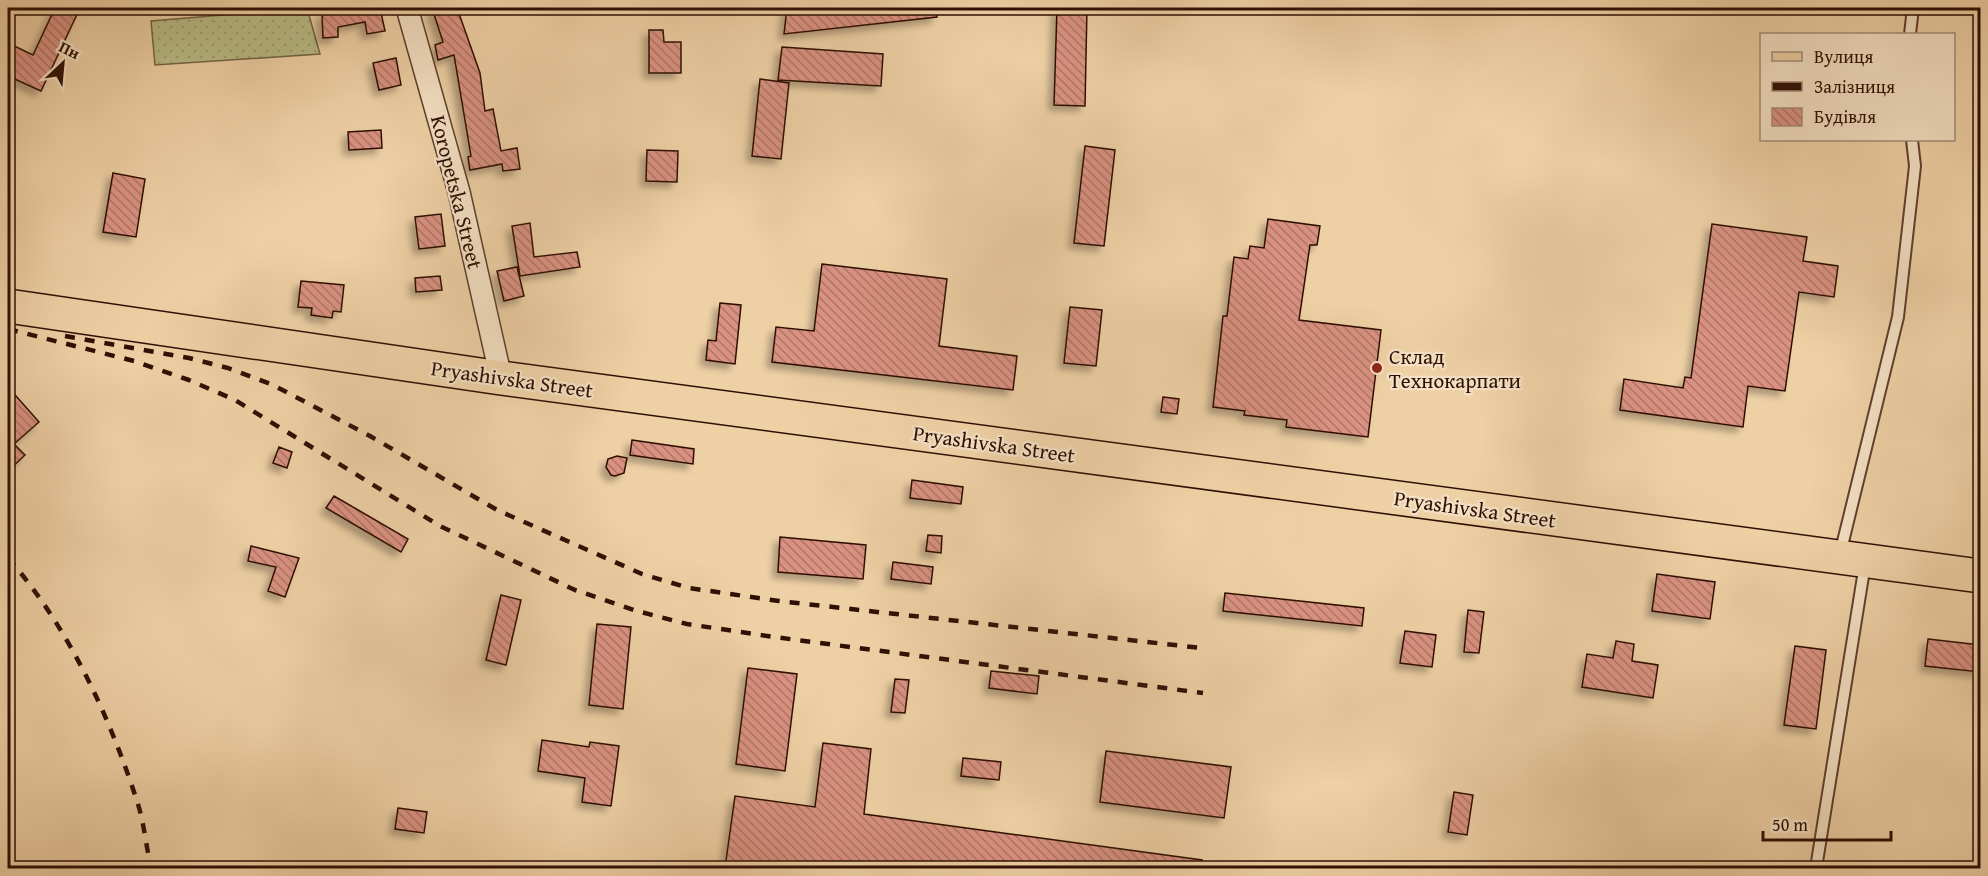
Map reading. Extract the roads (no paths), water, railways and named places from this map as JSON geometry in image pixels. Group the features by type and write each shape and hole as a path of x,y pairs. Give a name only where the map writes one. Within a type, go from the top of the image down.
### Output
{"main road":[{"name":"Pryashivska Street","path":"8,306 501,378 1980,576"}],"street":[{"name":"Koropetska Street","path":"407,8 459,192 501,378"}],"lane":[{"path":"1910,33 1913,8"},
{"path":"1816,868 1852,559 1898,317 1915,166 1912,141"}],"railway":[{"path":"8,329 134,361 189,380 235,400 440,526 575,590 637,611 687,624 774,637 1203,693"},
{"path":"65,336 189,358 228,368 273,385 370,436 497,510 642,574 689,588 779,601 1201,648"},
{"path":"8,558 50,613 68,642 100,704 137,801 151,868"}],"place":[{"name":"Склад Технокарпати","path":"1377,368"}]}
